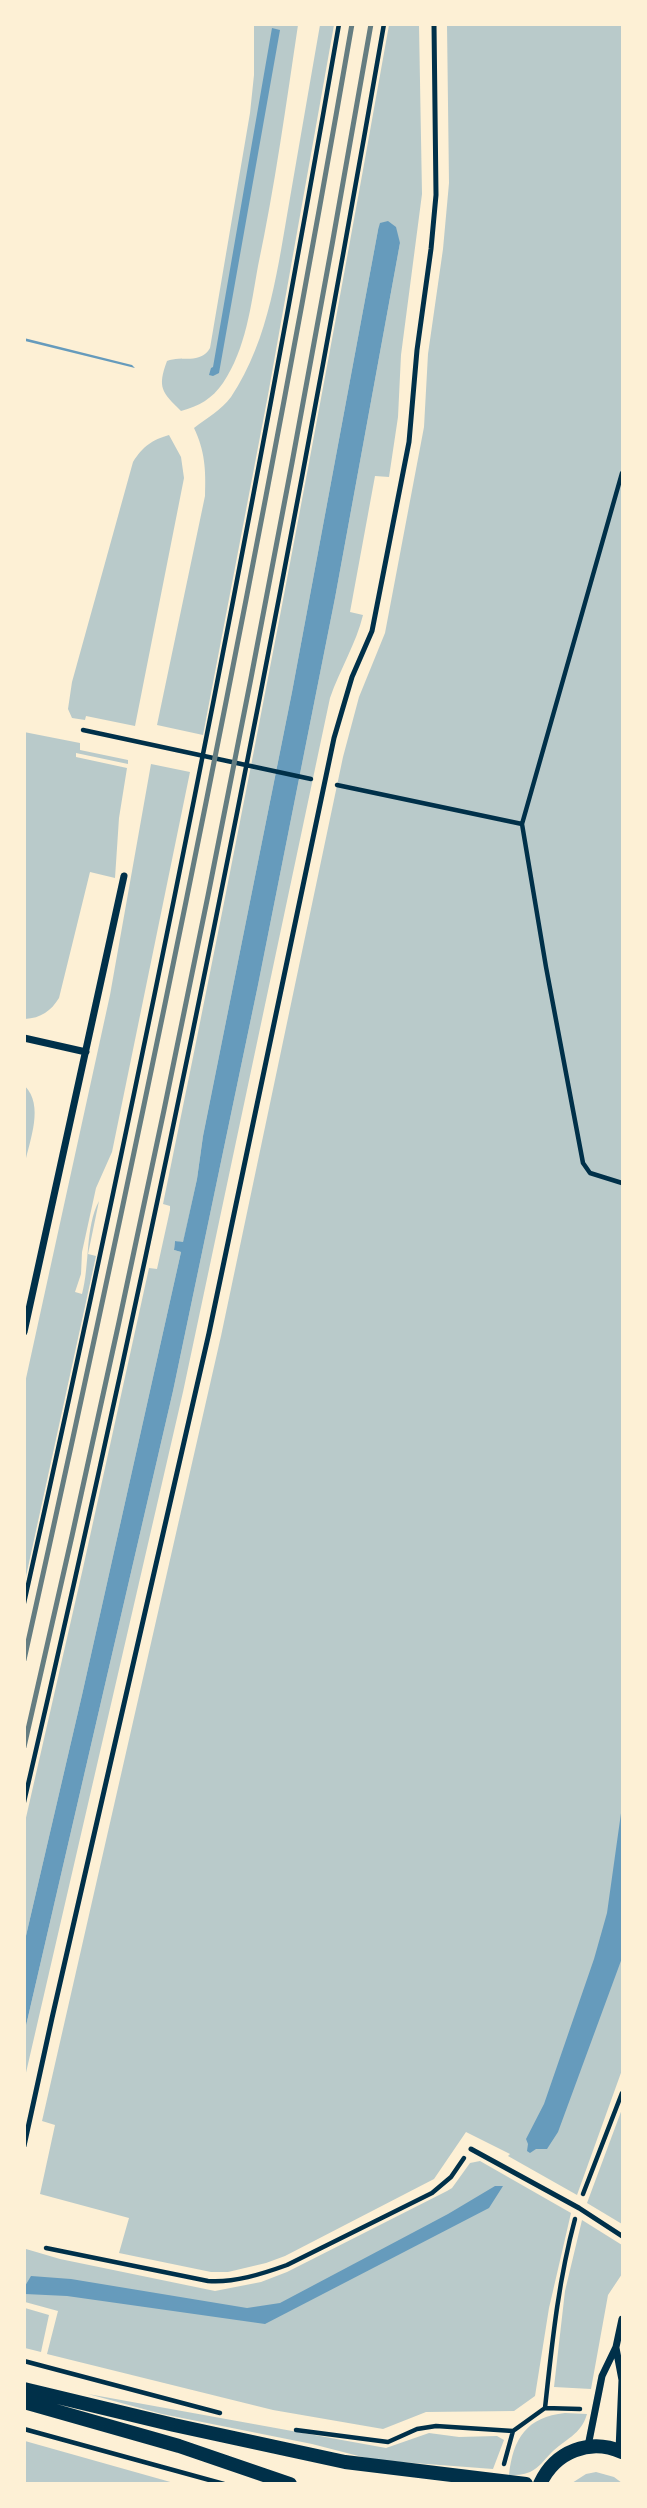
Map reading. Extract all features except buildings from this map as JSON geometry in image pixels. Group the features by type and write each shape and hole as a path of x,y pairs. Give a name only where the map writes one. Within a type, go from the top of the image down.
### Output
{"main road":[{"path":"24,2389 332,2460 526,2483"},
{"path":"24,2402 179,2446 290,2483"},
{"path":"540,2483 547,2471 568,2452 588,2446 604,2446 621,2451"}],"street":[{"path":"24,1332 124,876"},
{"path":"24,1038 86,1052"},
{"path":"588,2446 602,2376 616,2347 622,2319"},
{"path":"616,2347 622,2380 621,2451"}],"lane":[{"path":"24,2146 209,1333 334,738 345,696 372,631 380,599 409,442 417,351 434,222 437,141 434,24"},
{"path":"471,2149 579,2208 622,2236"}],"path":[{"path":"24,1603 109,1219 188,834 268,421 339,24"},
{"path":"24,1802 110,1425 223,886 292,534 384,24"},
{"path":"622,473 522,824 550,992 583,1163 590,1174 622,1183"},
{"path":"83,730 315,780"},
{"path":"328,783 522,824"},
{"path":"502,2482 513,2431 545,2408 556,2309 567,2250 579,2208 622,2093"},
{"path":"46,2248 208,2281 230,2280 268,2272 350,2235 432,2193 451,2177 471,2149"},
{"path":"24,2361 226,2415"},
{"path":"294,2430 388,2442 417,2429 436,2426 513,2431"},
{"path":"24,2429 224,2483"}],"shaded area":[{"path":"254,25 298,25 253,296 237,356 223,383 205,401 181,411 163,389 162,378 167,361 196,358 210,348 250,113 254,75"},
{"path":"320,25 334,25 268,395 203,735 157,725 205,496 204,461 194,428 231,397 244,375 264,326 281,249"},
{"path":"389,25 419,25 422,194 401,355 398,417 389,477 375,476 350,612 363,615 330,698 183,1392 25,2077 25,2030 173,1391 258,985 335,598 400,243 378,230 292,692 203,1136 197,1179 183,1243 175,1241 174,1250 181,1252 25,1940 25,1822 149,1268 157,1269 170,1210 170,1206 163,1204 280,615"},
{"path":"447,25 622,25 622,2070 577,2195 508,2156 510,2154 466,2132 434,2179 285,2256 228,2272 211,2272 119,2253 129,2218 40,2194 55,2125 42,2121 221,1336 343,757 359,697 385,633 424,427 428,354 443,249 449,183"},
{"path":"169,435 181,457 184,478 135,726 86,716 85,720 72,718 68,709 72,682 133,462 148,444"},
{"path":"24,732 80,743 80,750 128,760 128,764 76,753 76,757 127,768 119,818 115,878 90,872 59,998 45,1013 25,1019"},
{"path":"151,764 190,772 112,1152 96,1188 82,1252 81,1274 75,1292 82,1294 92,1222 99,1201 88,1254 96,1256 25,1581 25,1383 110,995"},
{"path":"25,1086 31,1094 35,1113 25,1163"},
{"path":"622,2109 622,2224 587,2203"},
{"path":"480,2161 571,2213 549,2308 535,2396 514,2411 426,2412 383,2429 273,2410 47,2354 58,2311 25,2302 26,2249 60,2259 215,2291 261,2282 287,2272 447,2191 470,2163"},
{"path":"582,2220 622,2245 622,2274 608,2295 591,2389 554,2387 565,2291"},
{"path":"25,2308 49,2315 41,2352 25,2348"},
{"path":"88,2394 386,2448 429,2433 459,2437 497,2436 504,2440 493,2469 374,2460 312,2444 162,2414"},
{"path":"565,2413 587,2414 577,2432 536,2468 525,2474 509,2475 514,2450 524,2432 541,2419"},
{"path":"25,2441 174,2483 25,2483"},
{"path":"596,2472 614,2477 622,2483 572,2483 586,2474"}],"water":[{"path":"272,28 280,30 219,373 213,376 209,375 213,367"},
{"path":"388,221 396,227 400,243 335,598 258,985 173,1391 25,2030 25,1940 181,1252 174,1250 175,1241 183,1242 197,1179 203,1136 292,692 378,230 380,223"},
{"path":"24,338 132,365 135,368 25,341"},
{"path":"622,1806 622,1958 558,2132 547,2149 536,2149 530,2153 527,2151 526,2139 544,2104 607,1913"},
{"path":"495,2186 503,2186 489,2208 265,2324 67,2296 25,2294 25,2286 31,2276 71,2279 247,2308 280,2303 448,2214"}],"railway":[{"path":"24,1660 198,844 278,435 352,24"},
{"path":"24,1747 120,1318 210,888 293,457 371,24"}]}
